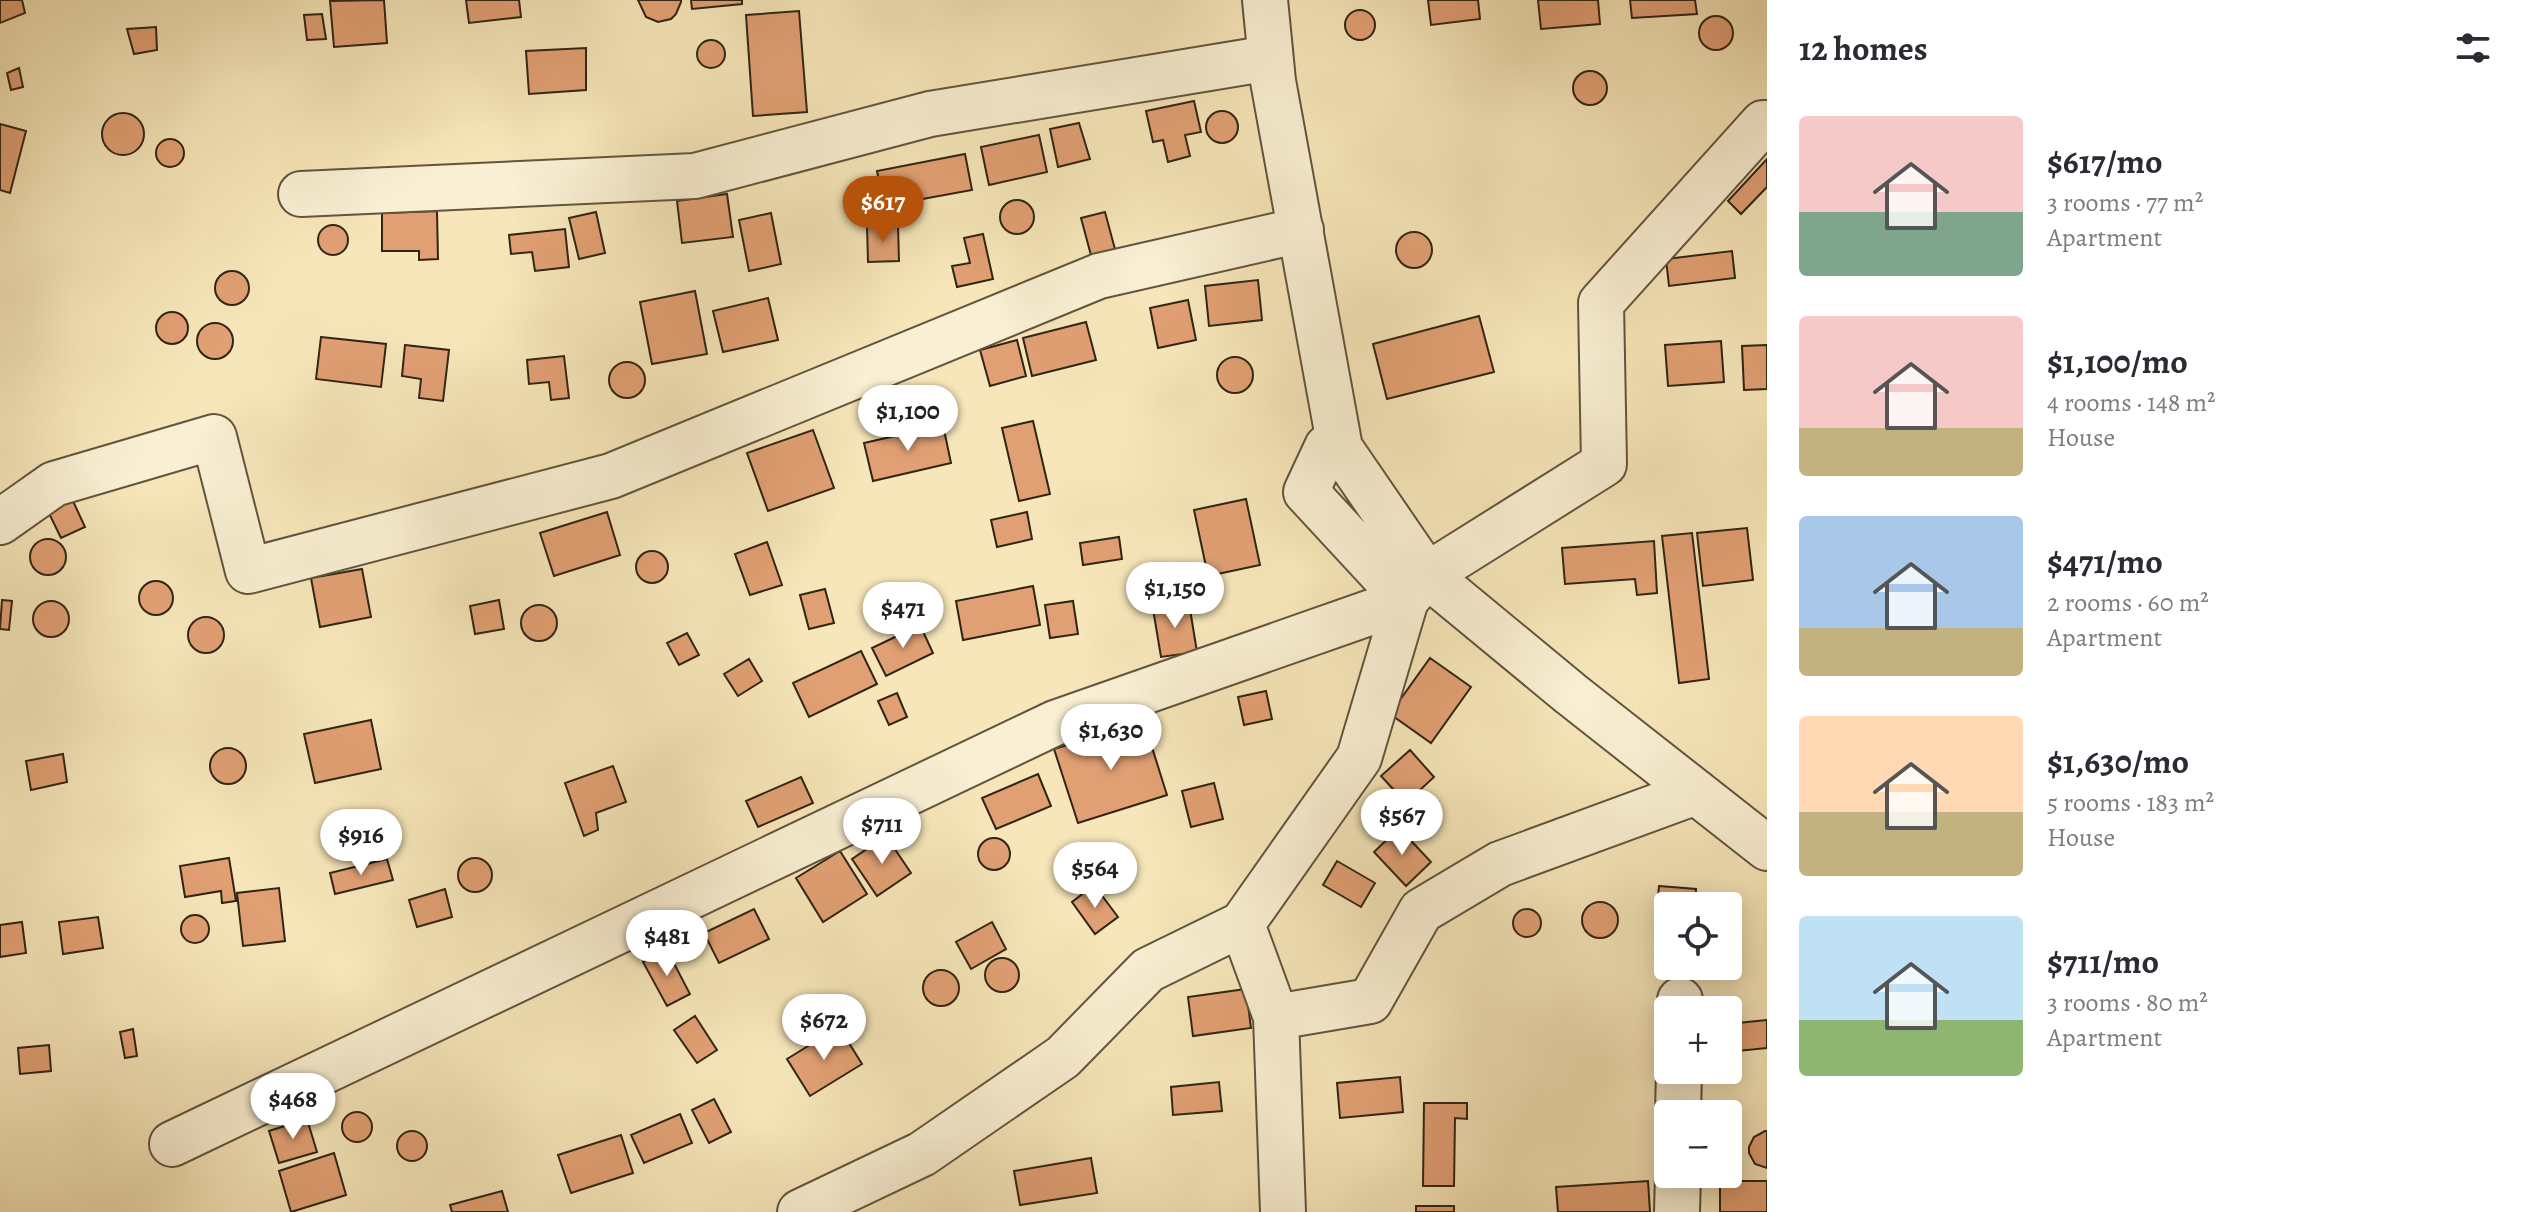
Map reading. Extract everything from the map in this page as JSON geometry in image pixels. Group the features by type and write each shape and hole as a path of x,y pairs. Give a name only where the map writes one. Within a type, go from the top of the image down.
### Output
{"street":[{"path":"1265,0 1270,58 1340,448 1327,447 1306,492 1417,587 1571,694 1767,848"},
{"path":"301,194 695,176 930,114 1270,58"},
{"path":"172,1144 1055,723 1417,587 1604,464 1601,303 1763,123 1767,123"},
{"path":"0,522 54,484 214,437 248,571 611,476 1099,276 1301,230"},
{"path":"800,1212 922,1154 1063,1057 1148,970 1242,924 1359,758 1417,587"},
{"path":"1276,1017 1370,1001 1421,911 1500,864 1696,792"},
{"path":"1242,924 1276,1017 1283,1212"},
{"path":"1677,1212 1678,1188"}],"building":[{"path":"0,0 22,0 25,13 0,23"},
{"path":"384,0 387,43 334,47 330,1"},
{"path":"466,0 519,0 521,17 469,23"},
{"path":"638,0 681,2 671,19 658,22 646,17"},
{"path":"691,0 742,0 742,4 692,9"},
{"path":"1428,0 1478,0 1480,19 1431,25"},
{"path":"1538,0 1598,0 1600,24 1541,29"},
{"path":"1630,0 1695,0 1697,14 1632,18"},
{"path":"1360,10 1371,14 1375,25 1371,36 1360,40 1349,36 1345,25 1349,14"},
{"path":"799,11 807,112 753,116 746,15"},
{"path":"322,14 326,39 307,40 304,15"},
{"path":"1716,16 1728,21 1733,33 1728,45 1716,50 1704,45 1699,33 1704,21"},
{"path":"156,27 157,50 134,54 127,29"},
{"path":"711,40 721,44 725,54 721,64 711,68 701,64 697,54 701,44"},
{"path":"586,48 586,90 529,94 526,51"},
{"path":"19,68 23,87 11,90 7,73"},
{"path":"1590,71 1602,76 1607,88 1602,100 1590,105 1578,100 1573,88 1578,76"},
{"path":"1194,101 1201,132 1185,135 1190,156 1168,162 1163,140 1153,142 1146,111"},
{"path":"1222,111 1233,116 1238,127 1233,138 1222,143 1211,138 1206,127 1211,116"},
{"path":"123,113 138,119 144,134 138,149 123,155 108,149 102,134 108,119"},
{"path":"1079,123 1090,159 1058,167 1050,129"},
{"path":"0,124 26,131 10,193 0,190"},
{"path":"1039,135 1047,172 989,185 981,147"},
{"path":"170,139 180,143 184,153 180,163 170,167 160,163 156,153 160,143"},
{"path":"965,154 972,190 884,206 877,171"},
{"path":"1767,159 1767,187 1741,214 1728,201"},
{"path":"727,194 733,237 682,243 677,201"},
{"path":"1017,200 1029,205 1034,217 1029,229 1017,234 1005,229 1000,217 1005,205"},
{"path":"437,211 438,259 419,260 419,251 382,251 382,213"},
{"path":"596,212 605,253 579,259 569,218"},
{"path":"1105,212 1116,253 1092,259 1081,218"},
{"path":"771,213 781,264 749,271 739,220"},
{"path":"333,225 344,229 348,240 344,251 333,255 322,251 318,240 322,229"},
{"path":"898,225 899,261 868,262 867,226"},
{"path":"565,229 569,267 535,271 532,252 511,254 509,235"},
{"path":"1414,232 1427,237 1432,250 1427,263 1414,268 1401,263 1396,250 1401,237"},
{"path":"983,234 993,279 957,287 952,266 970,263 964,238"},
{"path":"1732,251 1735,278 1669,286 1666,259"},
{"path":"232,271 244,276 249,288 244,300 232,305 220,300 215,288 220,276"},
{"path":"1258,280 1262,320 1209,326 1205,286"},
{"path":"695,291 707,354 652,364 640,302"},
{"path":"768,298 778,340 723,352 713,311"},
{"path":"1188,300 1196,340 1158,348 1150,308"},
{"path":"172,312 183,317 188,328 183,339 172,344 161,339 156,328 161,317"},
{"path":"1479,316 1494,372 1387,399 1373,344"},
{"path":"1086,322 1096,360 1032,376 1023,338"},
{"path":"215,323 228,328 233,341 228,354 215,359 202,354 197,341 202,328"},
{"path":"321,337 386,344 381,387 316,379"},
{"path":"1017,340 1026,376 990,386 980,350"},
{"path":"1721,341 1724,382 1668,386 1665,345"},
{"path":"405,345 449,350 443,401 419,398 421,379 402,376"},
{"path":"1767,345 1767,389 1744,390 1742,346"},
{"path":"564,356 569,398 551,400 549,382 529,384 527,360"},
{"path":"1235,357 1248,362 1253,375 1248,388 1235,393 1222,388 1217,375 1222,362"},
{"path":"627,362 640,367 645,380 640,393 627,398 614,393 609,380 614,367"},
{"path":"1033,421 1050,494 1019,501 1002,428"},
{"path":"943,425 951,463 873,481 864,443"},
{"path":"813,430 834,488 768,511 747,453"},
{"path":"1246,499 1260,565 1208,576 1194,510"},
{"path":"43,501 73,501 85,527 61,538"},
{"path":"607,512 620,555 554,576 540,533"},
{"path":"1027,512 1032,539 997,547 991,520"},
{"path":"1747,528 1753,580 1703,586 1697,533"},
{"path":"1692,533 1709,679 1679,683 1662,536"},
{"path":"1119,537 1122,559 1083,565 1080,543"},
{"path":"48,539 61,544 66,557 61,570 48,575 35,570 30,557 35,544"},
{"path":"1654,541 1657,593 1637,595 1635,579 1565,584 1562,548"},
{"path":"767,542 782,585 750,595 735,554"},
{"path":"652,551 663,556 668,567 663,578 652,583 641,578 636,567 641,556"},
{"path":"362,569 371,617 320,627 311,578"},
{"path":"156,581 168,586 173,598 168,610 156,615 144,610 139,598 144,586"},
{"path":"1033,586 1040,625 963,640 956,601"},
{"path":"825,589 834,623 809,629 800,595"},
{"path":"2,600 12,601 9,630 0,629"},
{"path":"499,600 504,629 475,634 470,606"},
{"path":"51,601 64,606 69,619 64,632 51,637 38,632 33,619 38,606"},
{"path":"1073,601 1078,634 1050,638 1045,605"},
{"path":"1189,603 1197,652 1161,657 1153,609"},
{"path":"539,605 552,610 557,623 552,636 539,641 526,636 521,623 526,610"},
{"path":"206,617 219,622 224,635 219,648 206,653 193,648 188,635 193,622"},
{"path":"920,625 933,653 886,676 872,648"},
{"path":"687,633 699,655 679,665 667,643"},
{"path":"861,651 877,684 809,717 793,683"},
{"path":"1430,658 1471,687 1431,743 1390,714"},
{"path":"749,659 762,681 738,696 724,674"},
{"path":"1266,691 1272,719 1244,725 1238,697"},
{"path":"897,693 907,717 889,725 878,701"},
{"path":"371,720 381,769 315,783 304,734"},
{"path":"1144,722 1167,795 1078,823 1054,749"},
{"path":"228,748 241,753 246,766 241,779 228,784 215,779 210,766 215,753"},
{"path":"1410,750 1434,777 1406,803 1381,776"},
{"path":"63,754 67,782 31,790 26,761"},
{"path":"613,766 626,802 596,813 598,830 584,836 565,783"},
{"path":"1038,774 1051,806 996,829 982,798"},
{"path":"801,777 813,803 758,827 746,801"},
{"path":"1214,783 1223,819 1191,827 1182,791"},
{"path":"1399,828 1431,862 1406,886 1374,852"},
{"path":"886,836 911,873 877,896 852,859"},
{"path":"994,838 1005,843 1010,854 1005,865 994,870 983,865 978,854 983,843"},
{"path":"840,851 867,894 823,922 796,878"},
{"path":"229,858 236,901 222,903 221,891 185,897 180,866"},
{"path":"475,858 487,863 492,875 487,887 475,892 463,887 458,875 463,863"},
{"path":"387,859 393,880 335,894 330,873"},
{"path":"1337,861 1375,883 1361,907 1323,885"},
{"path":"1094,885 1118,917 1095,934 1072,902"},
{"path":"1659,886 1696,889 1696,892 1658,892"},
{"path":"279,888 285,941 243,946 237,893"},
{"path":"445,889 452,917 417,927 409,900"},
{"path":"1600,902 1613,907 1618,920 1613,933 1600,938 1587,933 1582,920 1587,907"},
{"path":"754,909 769,939 719,963 704,933"},
{"path":"1527,909 1537,913 1541,923 1537,933 1527,937 1517,933 1513,923 1517,913"},
{"path":"195,915 205,919 209,929 205,939 195,943 185,939 181,929 185,919"},
{"path":"98,917 103,948 63,954 59,922"},
{"path":"22,922 26,953 0,957 0,925"},
{"path":"992,922 1006,949 971,969 956,942"},
{"path":"667,950 690,994 667,1006 643,962"},
{"path":"1002,958 1014,963 1019,975 1014,987 1002,992 990,987 985,975 990,963"},
{"path":"941,970 954,975 959,988 954,1001 941,1006 928,1001 923,988 928,975"},
{"path":"1246,989 1251,1028 1193,1036 1188,997"},
{"path":"695,1016 717,1050 697,1063 674,1030"},
{"path":"1767,1020 1767,1048 1742,1051 1742,1023"},
{"path":"839,1027 862,1064 810,1096 787,1059"},
{"path":"133,1029 137,1056 125,1058 120,1032"},
{"path":"49,1045 51,1071 20,1074 18,1048"},
{"path":"1400,1077 1403,1112 1340,1118 1337,1083"},
{"path":"1219,1082 1222,1111 1173,1115 1171,1087"},
{"path":"714,1099 731,1132 709,1143 692,1110"},
{"path":"1424,1103 1467,1103 1467,1119 1455,1118 1454,1186 1423,1186"},
{"path":"357,1112 363,1113 371,1121 371,1133 363,1141 357,1142 351,1141 343,1133 342,1127 343,1121 351,1113"},
{"path":"680,1114 692,1143 644,1163 631,1135"},
{"path":"307,1119 317,1152 279,1163 269,1131"},
{"path":"412,1131 423,1135 427,1146 423,1157 412,1161 401,1157 397,1146 401,1135"},
{"path":"1765,1131 1767,1168 1755,1164 1749,1153 1754,1137"},
{"path":"621,1135 633,1173 571,1193 558,1155"},
{"path":"334,1153 346,1195 291,1212 279,1171"},
{"path":"1091,1158 1097,1193 1020,1205 1014,1171"},
{"path":"1648,1181 1650,1212 1558,1212 1556,1187"},
{"path":"1742,1181 1767,1181 1767,1212 1720,1212 1720,1188 1742,1188"},
{"path":"502,1191 508,1212 452,1212 450,1205"},
{"path":"1416,1206 1454,1206 1454,1212 1416,1212"}]}
